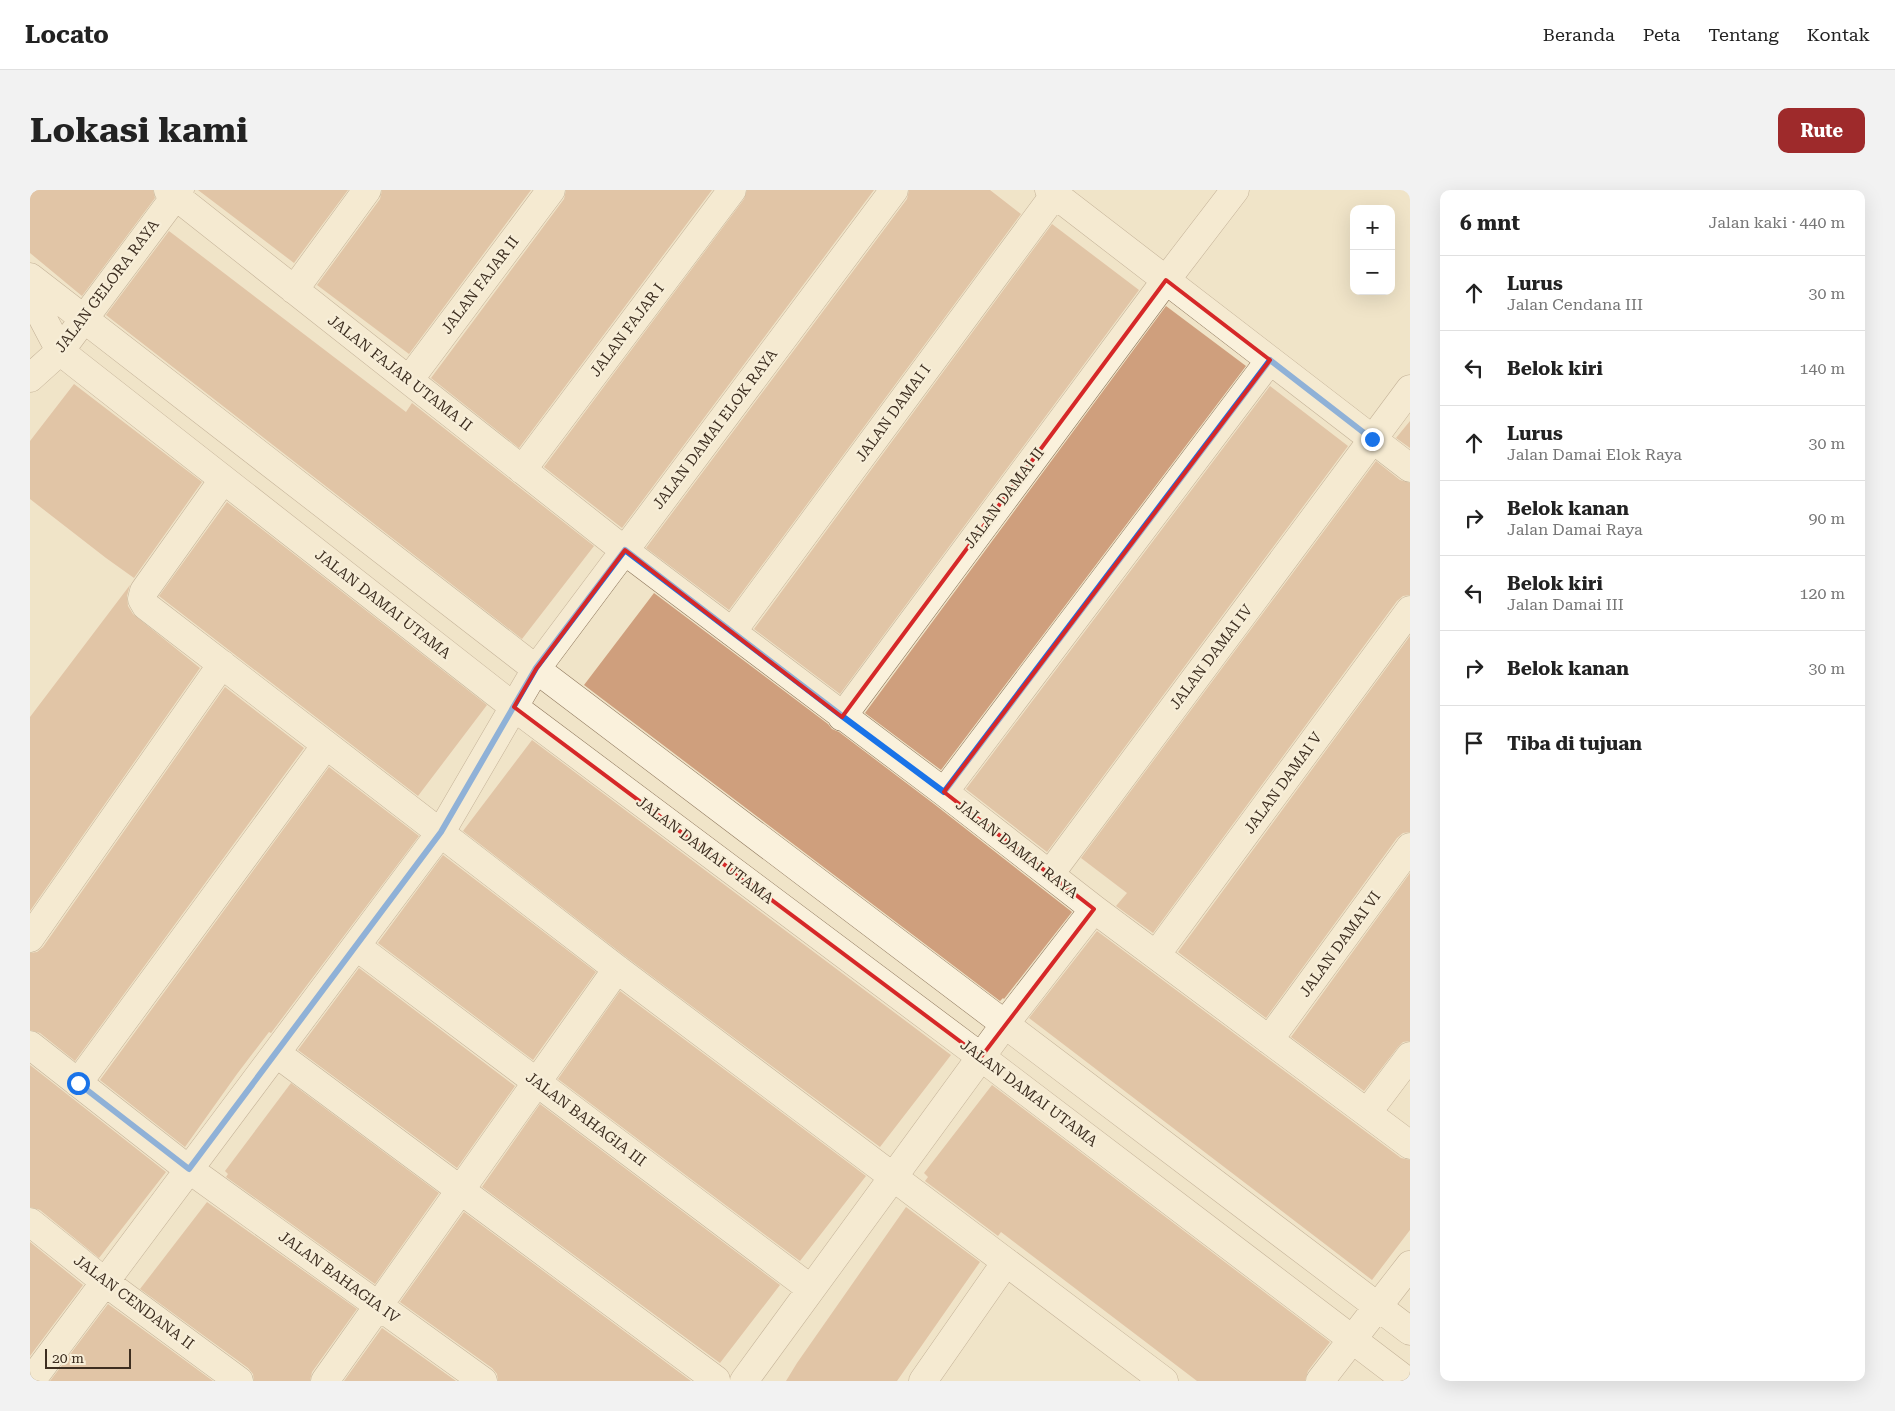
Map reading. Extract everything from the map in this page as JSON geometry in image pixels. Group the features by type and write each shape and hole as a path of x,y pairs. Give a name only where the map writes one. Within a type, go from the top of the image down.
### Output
{"street":[{"path":"294,290 367,190"},
{"name":"JALAN FAJAR II","path":"409,380 551,190"},
{"name":"JALAN FAJAR I","path":"522,470 732,190"},
{"name":"JALAN DAMAI ELOK RAYA","path":"31,1381 188,1168 358,948 441,832 536,668 894,190"},
{"name":"JALAN DAMAI II","path":"842,716 1235,190"},
{"name":"JALAN FAJAR UTAMA II","path":"174,192 294,290 625,550"},
{"name":"JALAN GELORA RAYA","path":"30,378 60,351 85,319 174,192"},
{"path":"1054,192 1410,468"},
{"name":"JALAN DAMAI I","path":"732,632 1054,192"},
{"path":"30,277 536,668 1410,1331"},
{"name":"JALAN DAMAI UTAMA","path":"30,294 60,351 514,707 981,1057 1407,1381"},
{"path":"944,792 1270,360"},
{"name":"JALAN DAMAI IV","path":"1050,874 1410,389"},
{"path":"224,480 144,592 142,599 146,606 617,969 1164,1381"},
{"name":"JALAN DAMAI RAYA","path":"625,550 944,792 1094,909 1410,1145"},
{"name":"JALAN DAMAI V","path":"1156,955 1410,610"},
{"path":"30,938 222,664"},
{"path":"78,1083 326,745"},
{"name":"JALAN DAMAI VI","path":"1269,1040 1410,847"},
{"path":"744,1381 981,1057 1094,909"},
{"name":"JALAN BAHAGIA III","path":"358,948 811,1289"},
{"path":"325,1381 617,969"},
{"name":"JALAN BAHAGIA IV","path":"30,1045 188,1168 482,1381"},
{"path":"276,1053 716,1380"},
{"path":"1367,1113 1410,1056"},
{"name":"JALAN CENDANA II","path":"30,1222 105,1282 239,1381"},
{"path":"923,1381 1006,1262"},
{"path":"1320,1381 1410,1265"}],"highlighted area":[{"path":"1166,280 1270,360 944,792 1094,909 981,1057 514,707 536,669 625,550 842,717"}],"building":[{"path":"30,190 153,190 155,198 82,296 30,253"},
{"path":"198,190 348,190 294,263"},
{"path":"382,190 531,190 409,354 317,285 380,199"},
{"path":"566,190 712,190 519,448 431,378 564,199"},
{"path":"747,190 874,190 622,528 544,467 744,199"},
{"path":"909,190 990,190 1021,214 729,610 646,548 907,199"},
{"path":"1052,224 1139,290 840,694 754,629"},
{"path":"169,231 406,412 412,403 594,546 522,639 106,315"},
{"path":"1166,306 1246,366 941,770 865,713"},
{"path":"74,384 202,482 134,578 30,499 30,441"},
{"path":"1270,386 1348,446 1047,852 966,789"},
{"path":"1410,421 1410,448 1396,438"},
{"path":"1376,461 1400,480 1410,483 1410,595 1403,596 1397,601 1153,933 1116,906 1127,893 1081,858"},
{"path":"227,502 487,705 418,796 159,596"},
{"path":"130,585 127,596 128,606 133,614 200,668 30,911 30,717"},
{"path":"654,593 934,804 1072,912 1004,999 1000,1001 584,685"},
{"path":"1410,636 1410,832 1403,833 1397,838 1266,1018 1178,952"},
{"path":"225,687 304,748 75,1061 40,1033 30,1030 30,953 37,952 43,947"},
{"path":"532,740 951,1055 880,1147 626,957 463,831"},
{"path":"329,767 419,836 271,1033 269,1032 237,1074 185,1147 100,1080"},
{"path":"443,855 596,972 533,1060 378,943"},
{"path":"1410,873 1410,1041 1403,1042 1398,1047 1364,1091 1291,1037"},
{"path":"1097,931 1401,1158 1410,1160 1410,1230 1372,1280 1029,1018"},
{"path":"359,968 515,1086 457,1168 298,1050"},
{"path":"620,991 866,1176 800,1261 558,1079"},
{"path":"30,1065 166,1172 99,1258 40,1210 30,1207"},
{"path":"291,1083 439,1193 375,1284 226,1177 228,1174 225,1171"},
{"path":"992,1085 1330,1342 1308,1371 1305,1381 1197,1381 1001,1232 998,1236 925,1181 928,1177 924,1173"},
{"path":"540,1104 780,1285 720,1363 482,1187"},
{"path":"207,1202 357,1309 312,1372 310,1381 254,1381 253,1374 248,1368 140,1289"},
{"path":"906,1207 980,1262 897,1381 786,1381 797,1363"},
{"path":"464,1212 691,1381 498,1381 497,1374 492,1368 400,1302"},
{"path":"30,1242 83,1285 30,1356"},
{"path":"108,1304 213,1381 50,1381"},
{"path":"382,1328 456,1381 344,1381"}],"route":[{"path":"78,1083 189,1169 441,832 536,668 625,550 944,792 1270,360 1372,439"}]}
